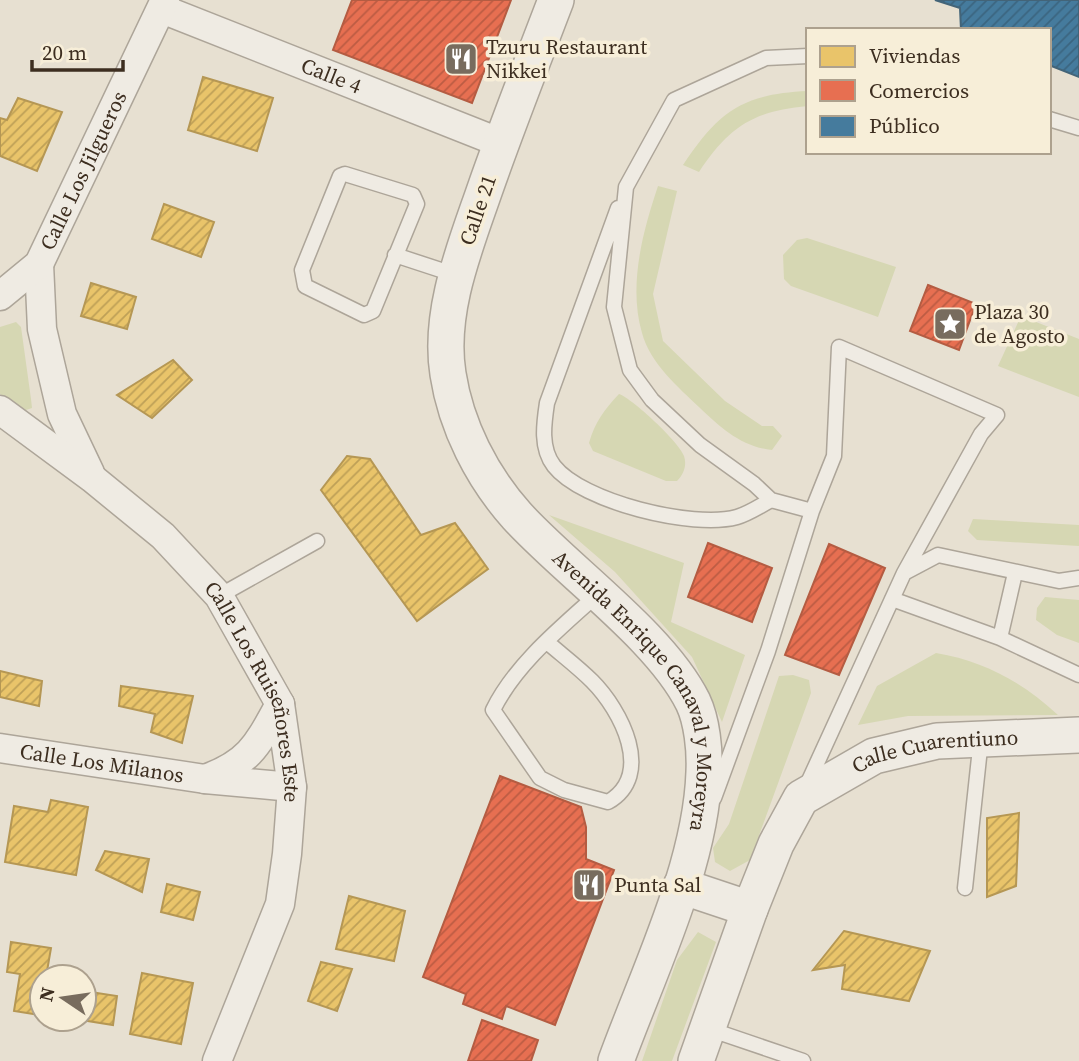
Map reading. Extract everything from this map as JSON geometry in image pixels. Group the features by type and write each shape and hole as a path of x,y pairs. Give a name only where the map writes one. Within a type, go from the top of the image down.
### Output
{"street":[{"name":"Calle 21","path":"460,428 447,372 446,323 458,275 501,143 556,0"},
{"name":"Calle 4","path":"164,4 501,143"},
{"name":"Calle Los Jilgueros","path":"0,296 39,264 164,4"},
{"name":"Calle Los Jilgueros","path":"39,264 42,329 62,414 92,478"},
{"name":"Calle Los Ruiseñores Este","path":"0,410 92,478 163,536 219,596 280,704 292,787 288,855 280,904 217,1061"},
{"name":"Avenida Enrique Canaval y Moreyra","path":"460,428 516,515 647,642 693,702 701,733 704,771 698,826 681,886 616,1061"},
{"name":"Calle Los Milanos","path":"205,779 227,771 257,747 280,704"},
{"name":"Calle Cuarentiuno","path":"801,798 874,756 937,741 1079,735"},
{"name":"Calle Los Milanos","path":"0,748 205,779 292,787"},
{"path":"702,1045 776,844 801,798"},
{"path":"681,886 750,909"}],"lane":[{"path":"771,500 737,517 707,520 669,515 604,498 576,483 553,465 546,447 543,426 552,385 626,187 674,100 766,58 806,56"},
{"path":"1051,120 1079,128"},
{"path":"350,174 413,195 416,199 417,204 395,256 369,313 364,315 305,286 302,270 340,176 350,174"},
{"path":"626,187 614,307 630,370 652,400 700,445 754,484 771,500 813,511"},
{"path":"395,256 458,275"},
{"path":"698,826 721,780 834,456 839,347 997,415 981,434 904,573 801,798"},
{"path":"219,596 317,541"},
{"path":"904,573 938,555 1059,581 1079,578"},
{"path":"1000,638 1016,573"},
{"path":"547,642 593,682 614,710 631,748 632,772 620,795 608,802 564,790 540,778 493,710 502,691 547,642 598,594"},
{"path":"892,599 1000,638 1079,675"},
{"path":"965,888 981,739"},
{"path":"702,1045 803,1061"}],"green space":[{"path":"806,91 806,106 772,112 744,124 721,143 699,172 683,165 708,131 734,109 749,101"},
{"path":"658,186 677,191 653,294 663,341 725,401 762,426 773,426 782,436 772,450 742,441 716,423 666,374 646,344 638,315 637,277 647,221"},
{"path":"807,238 896,267 878,317 791,286 784,279 783,255 797,240"},
{"path":"1021,316 1079,339 1079,397 998,366"},
{"path":"16,322 21,327 32,408 23,411 0,394 0,327"},
{"path":"619,394 665,432 684,456 685,466 677,481 666,481 593,451 589,443 594,429 604,411"},
{"path":"549,515 684,563 671,622 745,655 722,722 692,657 615,572"},
{"path":"973,519 1079,525 1079,546 977,540 968,531"},
{"path":"1045,597 1079,600 1079,643 1057,635 1036,620 1037,608"},
{"path":"936,653 970,661 1002,675 1058,715 908,716 858,725 877,686"},
{"path":"793,675 809,680 811,693 750,860 730,871 715,862 713,848 729,824 779,676"},
{"path":"698,932 716,942 672,1061 642,1061 677,960"}],"building: Viviendas":[{"path":"203,77 273,98 257,151 188,130"},
{"path":"18,98 62,112 37,171 0,156 0,118 7,120"},
{"path":"164,204 214,222 201,257 152,239"},
{"path":"91,283 136,297 127,329 81,316"},
{"path":"173,360 192,380 152,418 117,395"},
{"path":"347,456 370,459 421,535 455,523 488,569 417,621 321,490"},
{"path":"0,671 42,681 39,706 0,697"},
{"path":"121,686 193,696 182,743 151,732 155,714 119,706"},
{"path":"51,800 88,807 76,875 5,862 14,806 48,812"},
{"path":"1019,813 1016,886 987,897 987,818"},
{"path":"105,851 149,859 142,892 96,870"},
{"path":"167,884 200,892 193,920 161,912"},
{"path":"349,896 405,911 394,961 336,949"},
{"path":"844,931 930,951 909,1001 842,989 845,965 813,970"},
{"path":"11,942 51,948 48,963 28,963 28,1013 14,1011 20,974 7,972"},
{"path":"321,962 352,969 337,1011 308,1001"},
{"path":"142,973 193,983 181,1044 130,1034"},
{"path":"98,993 117,996 113,1025 98,1023"}],"building: Comercios":[{"path":"352,0 511,0 472,103 333,50"},
{"path":"928,285 976,304 959,350 910,331"},
{"path":"708,543 772,568 752,622 688,597"},
{"path":"829,544 885,568 839,675 785,655"},
{"path":"500,776 581,807 586,827 586,859 614,870 555,1025 506,1006 502,1019 463,1004 466,994 423,977"},
{"path":"482,1020 538,1040 531,1061 468,1061"}],"building: Público":[{"path":"935,0 1079,0 1079,77 1051,66 1051,28 961,28 960,8"}],"place":[{"name":"Tzuru Restaurant Nikkei","path":"461,59"},
{"name":"Plaza 30 de Agosto","path":"950,324"},
{"name":"Punta Sal","path":"589,885"}]}
